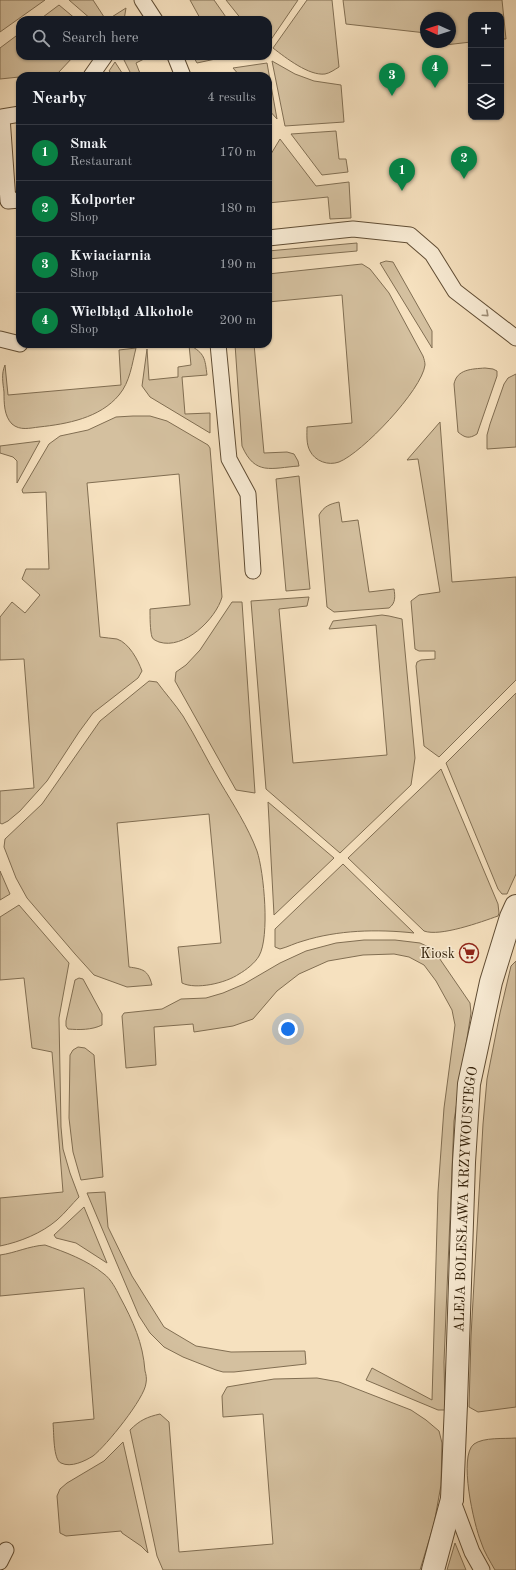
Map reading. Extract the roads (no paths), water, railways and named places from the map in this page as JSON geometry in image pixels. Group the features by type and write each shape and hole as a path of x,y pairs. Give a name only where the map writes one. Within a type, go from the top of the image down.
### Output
{"street":[{"name":"ALEJA BOLESŁAWA KRZYWOUSTEGO","path":"433,1570 452,1499 464,1162 469,1084 491,982 511,917 516,906"}],"lane":[{"path":"142,0 151,16"},
{"path":"93,72 102,60"},
{"path":"177,60 181,72"},
{"path":"16,114 2,116 8,201 16,200"},
{"path":"272,238 353,230 410,234 432,254 455,291 516,338"},
{"path":"0,338 16,343"},
{"path":"218,348 229,459 248,494 253,571"},
{"name":"ALEJA BOLESŁAWA KRZYWOUSTEGO","path":"452,1499 472,1552 482,1570"}],"place":[{"name":"Wielbłąd Alkohole","path":"435,88"},
{"name":"Kwiaciarnia","path":"392,96"},
{"name":"Kolporter","path":"464,179"},
{"name":"Smak","path":"402,191"},
{"name":"Kiosk","path":"469,953"}]}
